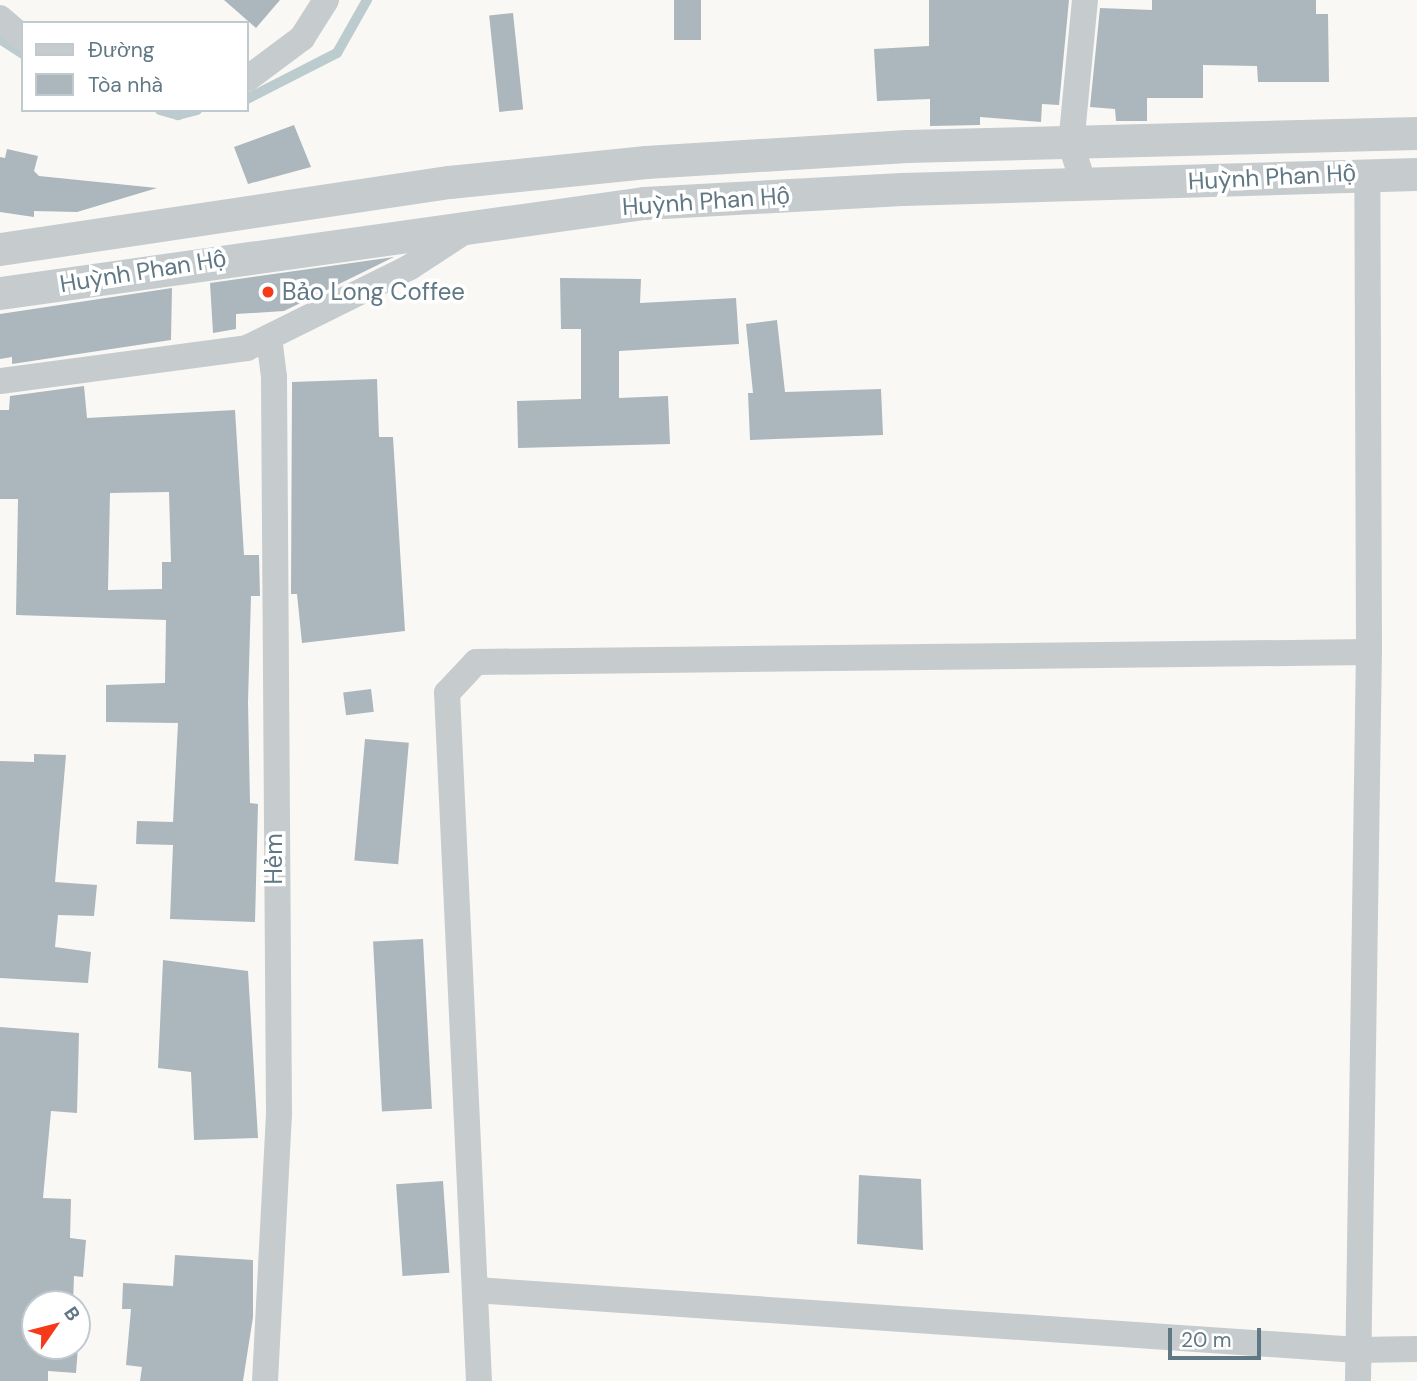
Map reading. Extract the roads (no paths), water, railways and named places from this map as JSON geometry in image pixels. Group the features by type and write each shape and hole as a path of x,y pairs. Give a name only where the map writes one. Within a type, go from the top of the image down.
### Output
{"street":[{"path":"248,78 302,38 326,0"},
{"path":"1084,185 1071,145 1085,0"},
{"path":"0,18 21,36"},
{"name":"Huỳnh Phan Hộ","path":"0,249 449,182 646,162 907,146 1071,145 1417,133"},
{"path":"1358,1381 1368,652 1367,173"},
{"name":"Huỳnh Phan Hộ","path":"0,293 644,203 1367,173 1417,174"},
{"path":"0,382 247,348 410,267 475,225"},
{"name":"Hẻm","path":"265,1381 279,1115 274,377 269,337"},
{"path":"480,1381 447,693 476,662 1368,652"},
{"path":"475,1290 1358,1350 1417,1349"}],"waterway":[{"path":"248,98 337,53 367,0"},
{"path":"0,39 21,53"},
{"path":"167,112 178,115 189,112"}],"place":[{"name":"Bảo Long Coffee","path":"268,292"}]}
